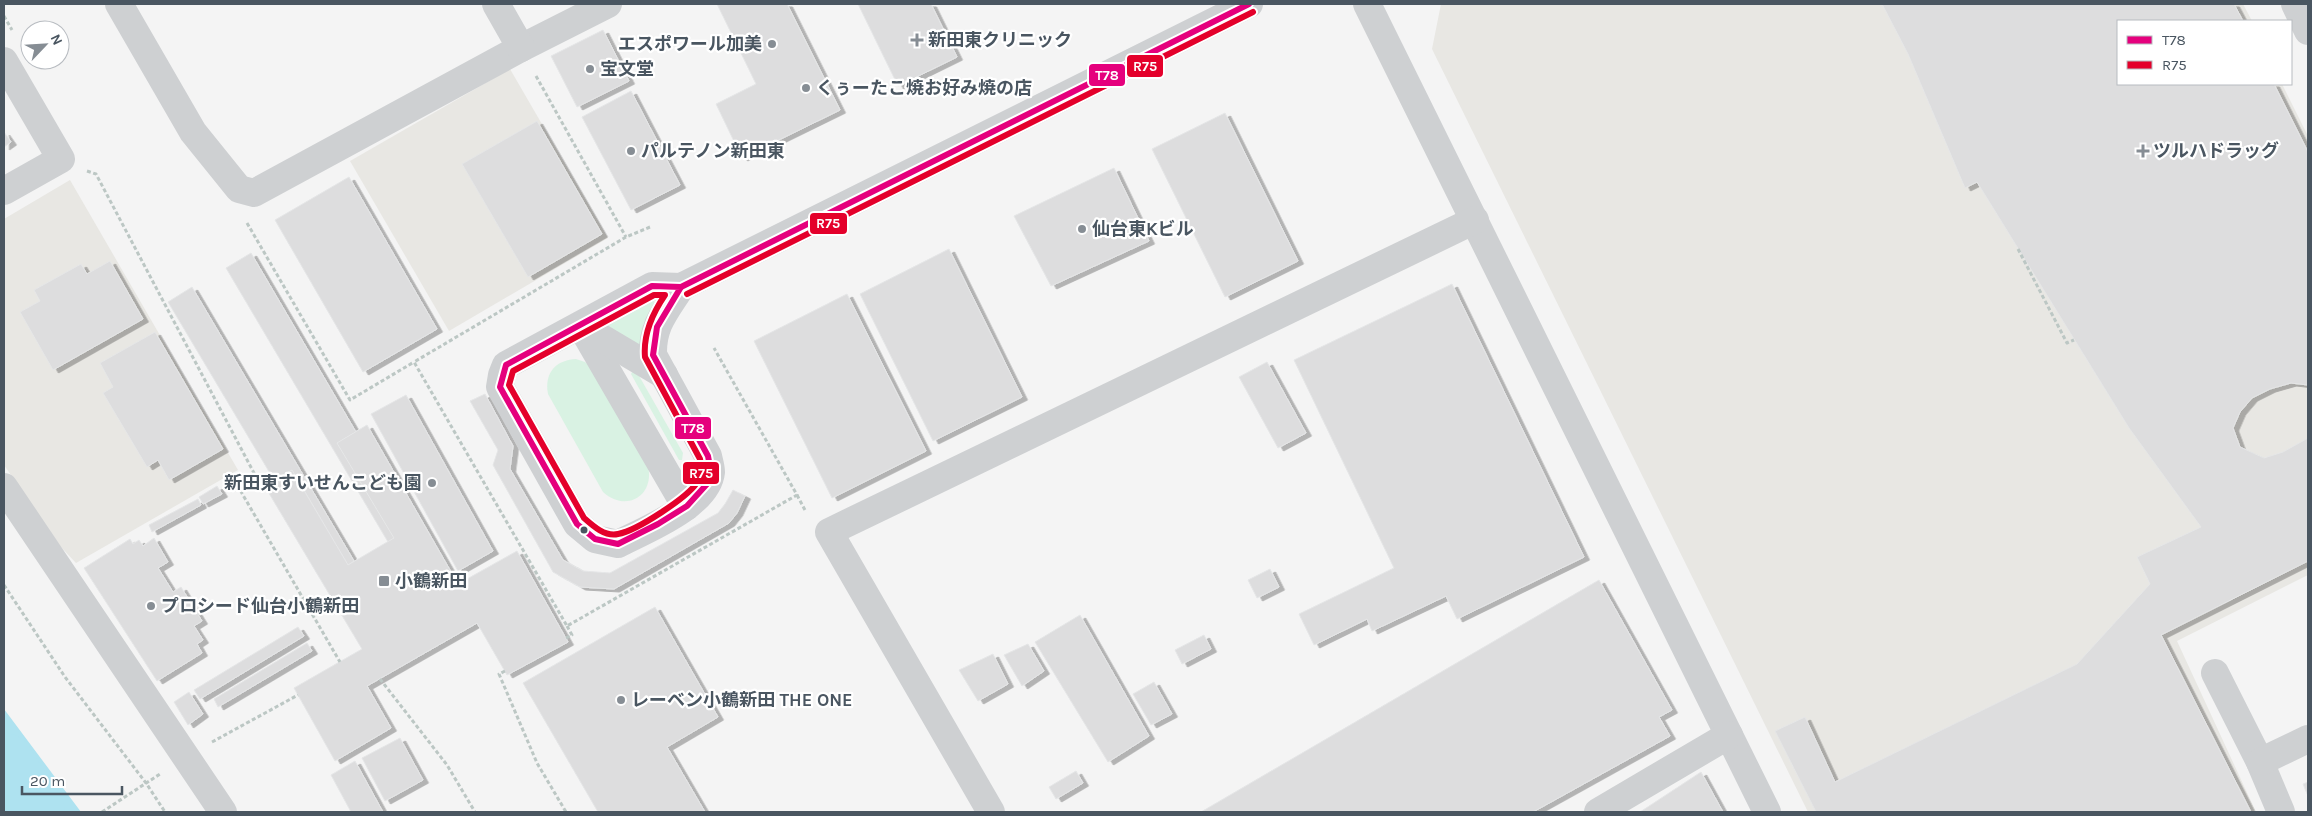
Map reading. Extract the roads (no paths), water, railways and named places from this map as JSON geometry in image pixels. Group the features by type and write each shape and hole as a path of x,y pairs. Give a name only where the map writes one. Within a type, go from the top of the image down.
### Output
{"street":[{"path":"119,4 193,132 239,189 254,193 520,48 608,4"},
{"path":"496,4 520,48"},
{"path":"681,287 656,324 652,342 653,355 708,456 711,472 704,490 686,507 618,544 595,539 577,524 500,387 506,365 582,326 652,286 681,287 1249,4"},
{"path":"1367,4 1767,812"},
{"path":"2295,4 2308,31"},
{"path":"4,61 61,159 4,191"},
{"path":"991,812 830,532 1474,220"},
{"path":"582,326 664,375"},
{"path":"582,326 686,507"},
{"path":"4,487 223,812"},
{"path":"2215,673 2260,762 2281,812"},
{"path":"1598,812 1729,735"},
{"path":"2260,762 2308,739"}],"water":[{"path":"4,709 81,812 30,812 20,762 4,740"}],"waterway":[{"path":"4,763 35,812"}],"place":[{"name":"新田東クリニック","path":"917,40"},
{"name":"エスポワール加美","path":"772,44"},
{"name":"宝文堂","path":"590,69"},
{"name":"くぅーたこ焼お好み焼の店","path":"806,88"},
{"name":"パルテノン新田東","path":"631,151"},
{"name":"ツルハドラッグ","path":"2143,151"},
{"name":"仙台東Kビル","path":"1082,229"},
{"name":"新田東すいせんこども園","path":"432,483"},
{"name":"小鶴新田","path":"384,581"},
{"name":"プロシード仙台小鶴新田","path":"151,606"},
{"name":"レーベン小鶴新田 THE ONE","path":"621,700"}]}
